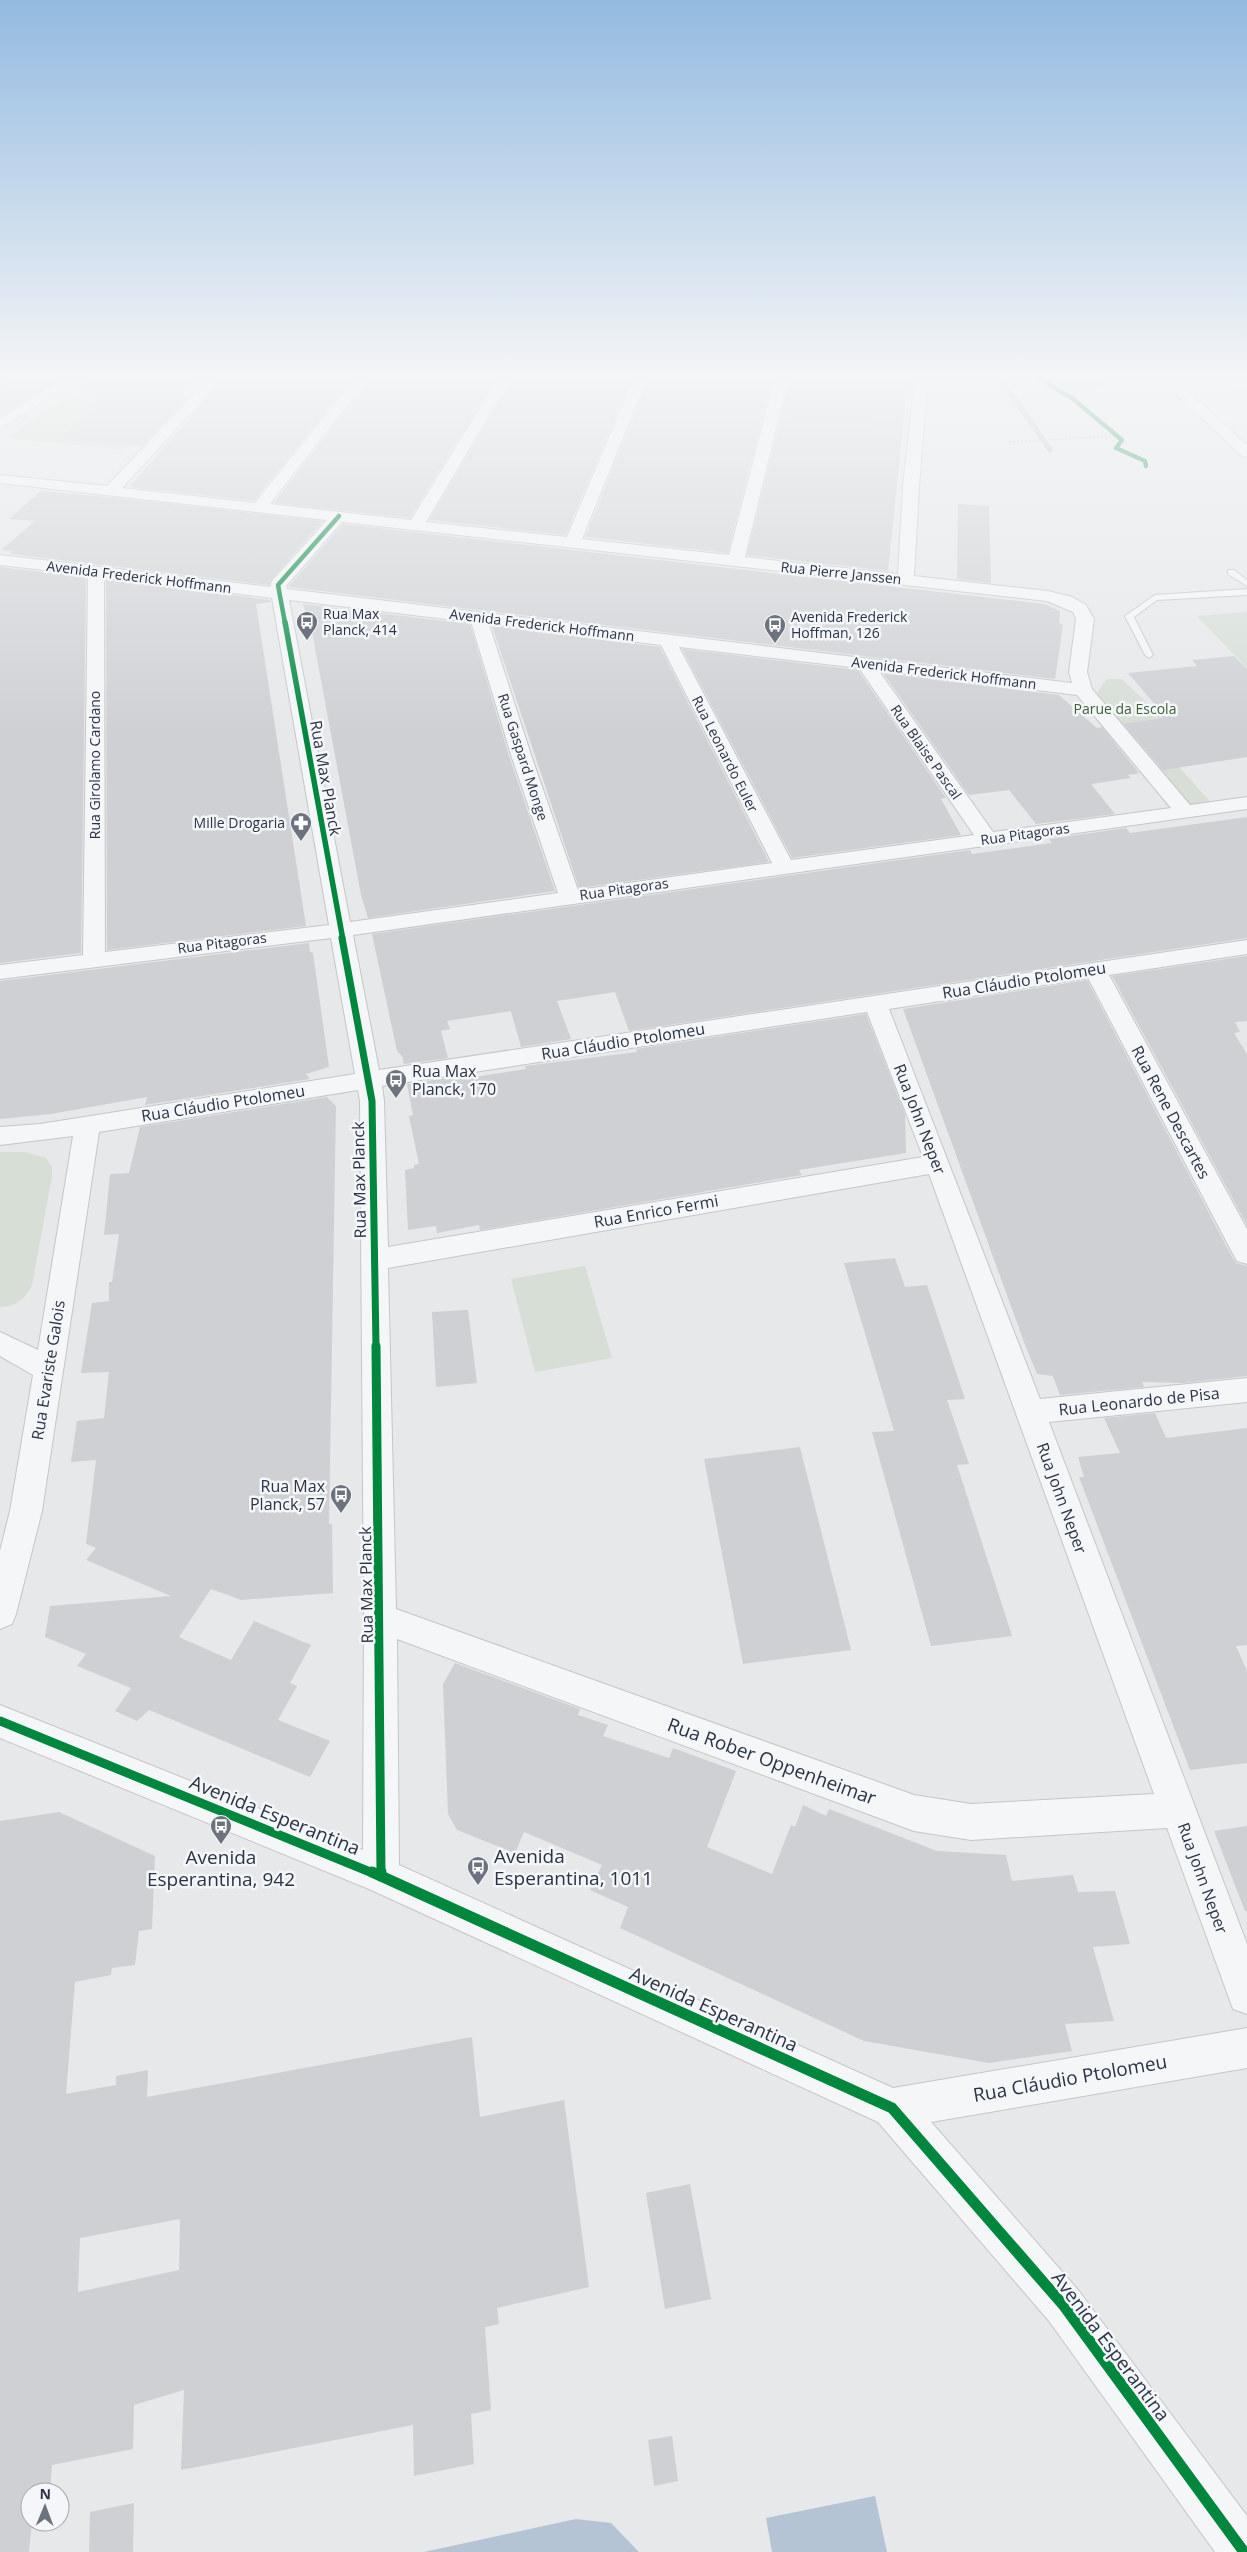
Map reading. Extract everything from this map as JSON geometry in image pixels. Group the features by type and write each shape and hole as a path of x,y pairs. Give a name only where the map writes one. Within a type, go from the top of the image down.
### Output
{"street":[{"name":"Rua Pierre Janssen","path":"168,497 1048,596 1066,601 1080,609 1085,619 1078,672 1083,690"},
{"path":"260,507 268,497"},
{"path":"416,525 433,497"},
{"path":"574,542 592,497"},
{"path":"736,561 752,497"},
{"path":"906,580 910,497"},
{"path":"280,594 278,584 339,516"},
{"name":"Avenida Frederick Hoffmann","path":"0,560 1083,690"},
{"name":"Rua Girolamo Cardano","path":"94,959 96,572"},
{"name":"Rua Max Planck","path":"280,594 339,930 372,1101 380,1618 381,1876"},
{"name":"Rua Gaspard Monge","path":"478,617 521,755 570,897"},
{"name":"Rua Leonardo Euler","path":"667,640 784,867"},
{"name":"Rua Blaise Pascal","path":"865,664 986,840"},
{"path":"1083,690 1185,812"},
{"name":"Rua Pitagoras","path":"0,972 339,930 1247,803"},
{"name":"Rua Cláudio Ptolomeu","path":"0,1136 40,1133 874,1002 1247,947"},
{"name":"Rua Rene Descartes","path":"1095,969 1247,1254"},
{"name":"Rua John Neper","path":"874,1002 938,1163 1247,1995"},
{"name":"Rua Evariste Galois","path":"0,1614 26,1511 88,1124"},
{"name":"Rua Enrico Fermi","path":"374,1260 938,1163"},
{"path":"0,1343 48,1369"},
{"name":"Rua Leonardo de Pisa","path":"1030,1412 1247,1390"},
{"name":"Rua Rober Oppenheimar","path":"380,1618 914,1812 971,1822 1179,1810"},
{"name":"Avenida Esperantina","path":"0,1721 381,1876 892,2108 1064,2306 1244,2552"},
{"name":"Rua Cláudio Ptolomeu","path":"892,2108 1247,2048"}],"lane":[{"path":"1231,572 1247,584"},
{"path":"1148,655 1129,616 1155,598 1247,592"}],"green space":[{"path":"1247,612 1247,668 1197,616"},
{"name":"Parue da Escola","path":"1107,679 1122,679 1163,718 1179,767 1215,807 1185,812 1091,701"},
{"path":"0,1152 25,1152 46,1158 52,1167 52,1176 32,1285 20,1301 6,1307 0,1307"},
{"path":"585,1266 612,1358 535,1372 511,1279"}],"water":[{"path":"875,2496 887,2552 772,2552 766,2518"},
{"path":"576,2519 611,2523 639,2552 424,2552"}],"building":[{"path":"34,497 109,497 323,521 271,580 269,585 10,554 13,551 1,550 35,521 9,519"},
{"path":"219,497 257,497 254,501"},
{"path":"279,497 423,497 410,518 274,503"},
{"path":"443,497 582,497 566,535 429,520"},
{"path":"601,497 742,497 728,553 585,537"},
{"path":"761,497 896,497 888,571 747,555"},
{"path":"958,504 989,506 991,583 957,579"},
{"path":"343,524 1044,604 1060,611 1059,623 1063,625 1055,679 288,587"},
{"path":"0,567 86,577 81,953 0,963"},
{"path":"106,579 270,600 271,602 256,604 306,926 107,950"},
{"path":"303,604 470,624 509,756 555,891 368,918 361,895 309,616 307,616"},
{"path":"492,626 660,647 769,862 579,888"},
{"path":"682,649 858,670 946,798 941,799 961,835 792,858"},
{"path":"1234,656 1247,669 1247,757 1163,770 1124,724 1163,718 1155,709 1158,708 1128,673 1197,666 1192,660"},
{"path":"883,673 1059,695 1097,728 1102,727 1139,773 1128,775 1131,778 1091,784 1115,814 1036,824 1009,790 969,795"},
{"path":"1247,817 1247,938 629,1031 615,992 557,1001 571,1039 521,1047 511,1011 447,1021 450,1029 441,1031 448,1058 404,1064 402,1056 397,1051 372,934 970,850 972,854 1052,843 1049,839 1126,828 1130,833"},
{"path":"309,943 310,952 313,953 329,1067 306,1074 310,1079 145,1105 147,1097 51,1114 0,1119 0,981"},
{"path":"1247,956 1247,1021 1235,1022 1240,1032 1234,1033 1247,1054 1247,1225 1112,976"},
{"path":"1087,980 1231,1255 1236,1263 1247,1266 1247,1376 1183,1383 1142,1382 1144,1387 1060,1395 1053,1376 1037,1374 1024,1342 903,1009"},
{"path":"866,1014 905,1114 906,1153 799,1170 802,1175 480,1230 479,1225 437,1233 436,1226 408,1230 405,1170 414,1168 414,1165 419,1164 409,1116 413,1115 407,1084 453,1077 454,1080 526,1069 525,1066 637,1052 636,1049"},
{"path":"327,1097 336,1106 329,1524 332,1524 333,1593 241,1600 211,1589 179,1637 231,1660 254,1621 311,1645 290,1683 297,1686 278,1720 330,1741 310,1777 149,1710 137,1721 115,1711 131,1688 77,1666 86,1654 45,1637 50,1606 171,1596 86,1560 96,1548 86,1544 96,1460 71,1462 77,1421 104,1418 109,1372 81,1373 92,1303 109,1301 109,1282 112,1282 119,1234 104,1235 110,1174 129,1173 140,1127"},
{"path":"895,1258 905,1287 927,1285 965,1399 947,1400 969,1464 957,1465 1012,1636 931,1646 872,1432 894,1431 844,1263"},
{"path":"468,1310 477,1383 436,1387 432,1312"},
{"path":"1155,1413 1166,1438 1247,1428 1247,1645 1236,1646 1247,1671 1247,1763 1190,1770 1079,1477 1084,1477 1078,1457 1120,1453 1104,1418"},
{"path":"800,1447 851,1650 743,1664 704,1459"},
{"path":"455,1663 580,1709 578,1715 608,1725 603,1736 669,1758 673,1748 736,1771 707,1847 772,1874 791,1825 795,1827 803,1805 826,1816 829,1809 937,1851 1006,1855 1012,1881 1073,1875 1078,1892 1115,1891 1130,1944 1093,1947 1114,2021 1065,2024 1072,2051 989,2063 864,2041 620,1928 628,1907 590,1890 602,1865 524,1832 515,1853 457,1830 448,1814 443,1684"},
{"path":"59,1812 155,1856 152,1929 139,1931 135,1965 112,1968 111,1975 75,1982 66,2094 116,2085 116,2076 148,2070 147,2097 472,2037 480,2117 564,2100 589,2287 497,2308 499,2324 485,2327 491,2410 471,2414 474,2464 414,2476 413,2425 181,2470 184,2390 134,2405 133,2449 52,2465 51,2482 20,2482 20,2532 31,2532 29,2552 0,2552 0,1821","holes":["180,2219 179,2270 78,2292 80,2238"]},
{"path":"1247,1826 1247,1911 1245,1911 1214,1831"},
{"path":"690,2184 711,2299 665,2309 646,2193"},
{"path":"672,2436 678,2481 654,2486 648,2440"},
{"path":"134,2503 133,2552 89,2552 90,2512"}],"cycle path":[{"path":"339,516 278,585 372,1101 380,1618 381,1876"},
{"path":"0,1721 381,1876 892,2108 1064,2306 1244,2552"}],"place":[{"name":"Rua Max Planck, 414","path":"307,641"},
{"name":"Avenida Frederick Hoffman, 126","path":"775,644"},
{"name":"Mille Drogaria","path":"301,842"},
{"name":"Rua Max Planck, 170","path":"396,1099"},
{"name":"Rua Max Planck, 57","path":"341,1514"},
{"name":"Avenida Esperantina, 942","path":"221,1845"},
{"name":"Avenida Esperantina, 1011","path":"478,1886"}]}
